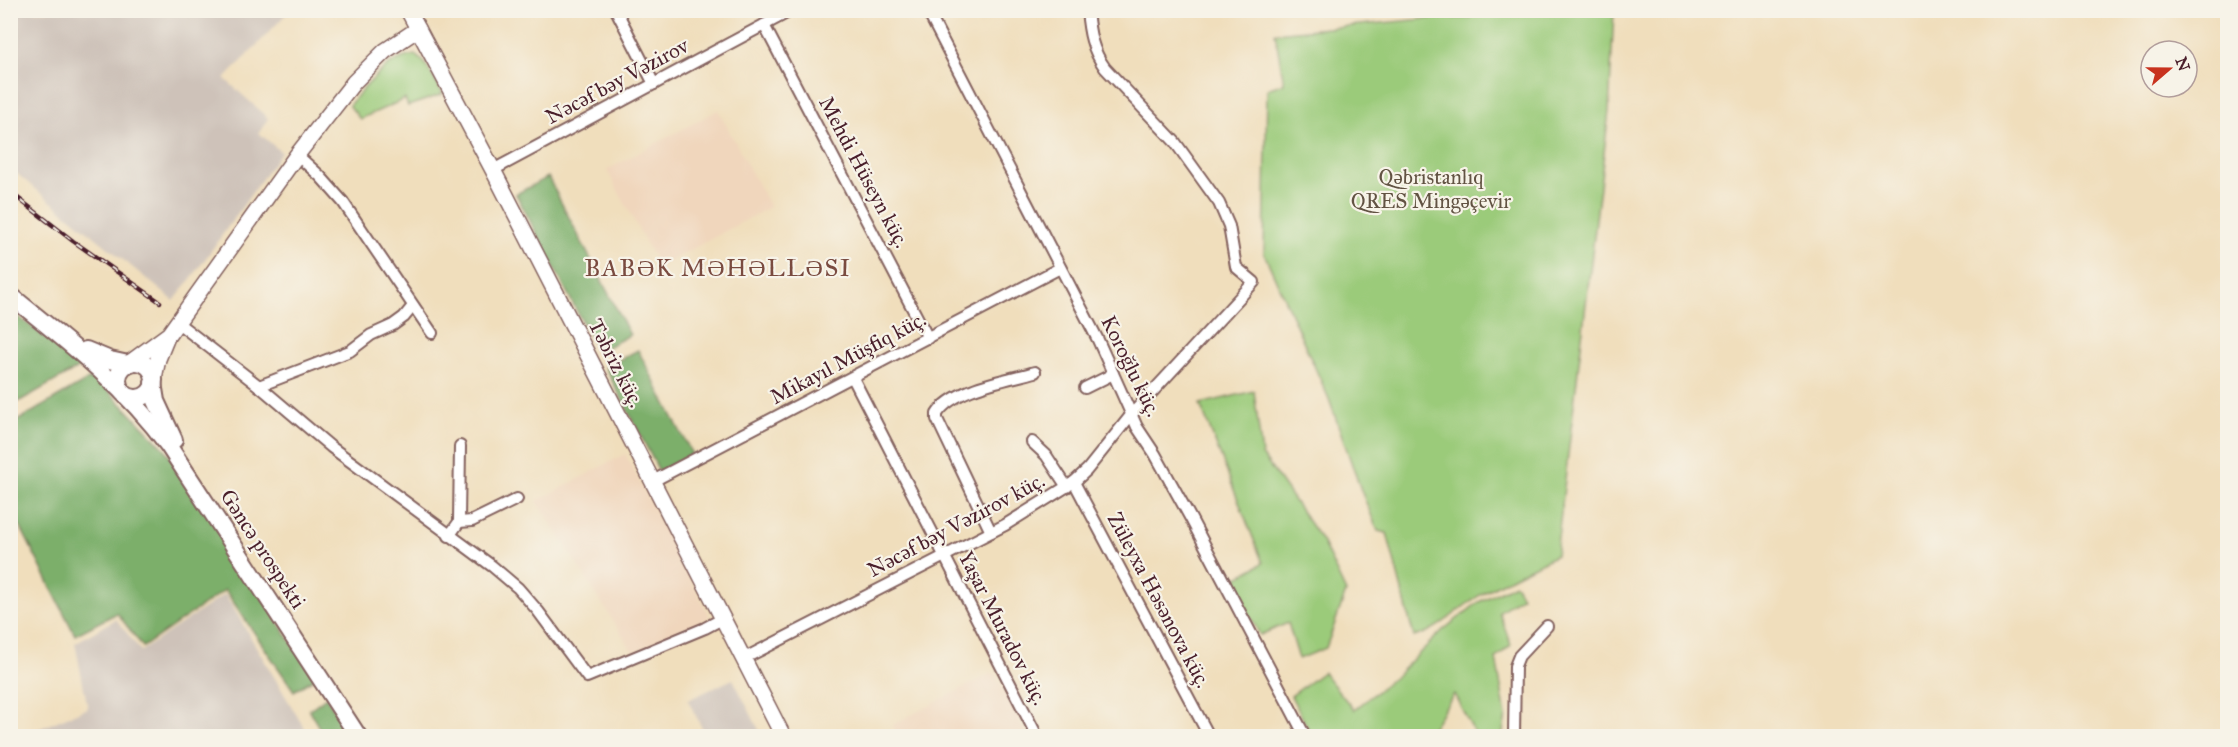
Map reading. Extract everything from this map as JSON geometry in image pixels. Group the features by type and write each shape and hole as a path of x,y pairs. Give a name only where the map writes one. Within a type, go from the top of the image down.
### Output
{"main road":[{"name":"Təbriz küç.","path":"408,10 493,170 783,736"},
{"path":"173,328 120,371 118,382 127,395 138,398 148,393 153,383 158,359 173,328 338,101 384,51 418,29"},
{"path":"10,296 69,342 100,356 128,364 139,362 149,368 152,372 153,383"},
{"name":"Gəncə prospekti","path":"69,342 123,392 168,445 357,736"},
{"name":"Gəncə prospekti","path":"153,383 156,401 172,438 368,736"}],"street":[{"path":"616,10 654,84"},
{"name":"Nəcəf bəy Vəzirov","path":"493,170 654,84 769,19 792,10"},
{"name":"Koroğlu küç.","path":"927,10 1060,268 1131,415 1191,519 1305,736"},
{"name":"Nəcəf bəy Vəzirov küç.","path":"743,659 991,532 1071,484 1087,470 1131,415 1254,282 1236,267 1229,226 1219,203 1175,142 1096,56 1090,37 1087,10"},
{"name":"Mehdi Hüseyn küç.","path":"769,19 928,338"},
{"path":"297,155 343,202 432,333"},
{"name":"Mikayıl Müşfiq küç.","path":"653,481 1060,268"},
{"path":"259,386 350,351 371,335 393,325 413,306"},
{"path":"173,328 259,386 332,447 492,566 518,588 538,611 587,677 723,619"},
{"path":"991,532 937,414 948,402 968,392 1035,372"},
{"path":"1085,388 1113,374"},
{"name":"Yaşar Muradov küç.","path":"853,378 1037,736"},
{"name":"Züleyxa Həsənova küç.","path":"1032,442 1071,484 1209,736"},
{"path":"449,536 459,522 460,446"},
{"path":"459,522 472,521 517,499"},
{"path":"1514,736 1515,666 1519,656 1547,626"}],"shaded area":[{"path":"10,11 289,11 225,79 268,118 259,133 281,152 174,301 11,169"},
{"path":"718,110 770,207 659,267 607,170"},
{"path":"625,454 710,617 633,652 537,501"},
{"path":"225,594 309,736 22,736 88,708 75,643 116,619 141,651"},
{"path":"994,672 1028,736 898,736 892,725"},
{"path":"733,679 762,736 706,736 688,700"}],"green space":[{"name":"Qəbristanlıq QRES Mingəçevir","path":"1472,11 1614,11 1609,111 1556,555 1486,591 1440,625 1414,637 1387,533 1378,531 1329,399 1264,253 1267,89 1284,83 1275,33 1435,18 1470,18"},
{"path":"415,55 424,62 443,94 408,106 405,99 360,119 349,105 386,67 395,61"},
{"path":"548,177 630,335 598,352 516,194"},
{"path":"10,310 82,366 11,406 10,406"},
{"path":"638,350 692,454 659,471 605,367"},
{"path":"94,376 165,449 315,678 294,691 225,590 143,647 117,613 75,635 11,508 10,425"},
{"path":"1254,391 1262,455 1322,541 1346,592 1326,648 1299,659 1288,623 1260,635 1231,581 1263,563 1200,404"},
{"path":"1515,584 1522,596 1499,612 1511,645 1496,658 1506,716 1502,736 1476,736 1454,694 1427,736 1312,736 1291,696 1323,672 1354,710 1395,677 1443,630 1479,602"},
{"path":"326,697 351,736 324,736 309,710"}],"railway":[{"path":"10,192 73,241 160,302"}],"district":[{"name":"BABƏK MƏHƏLLƏSI","path":"718,268"}]}
